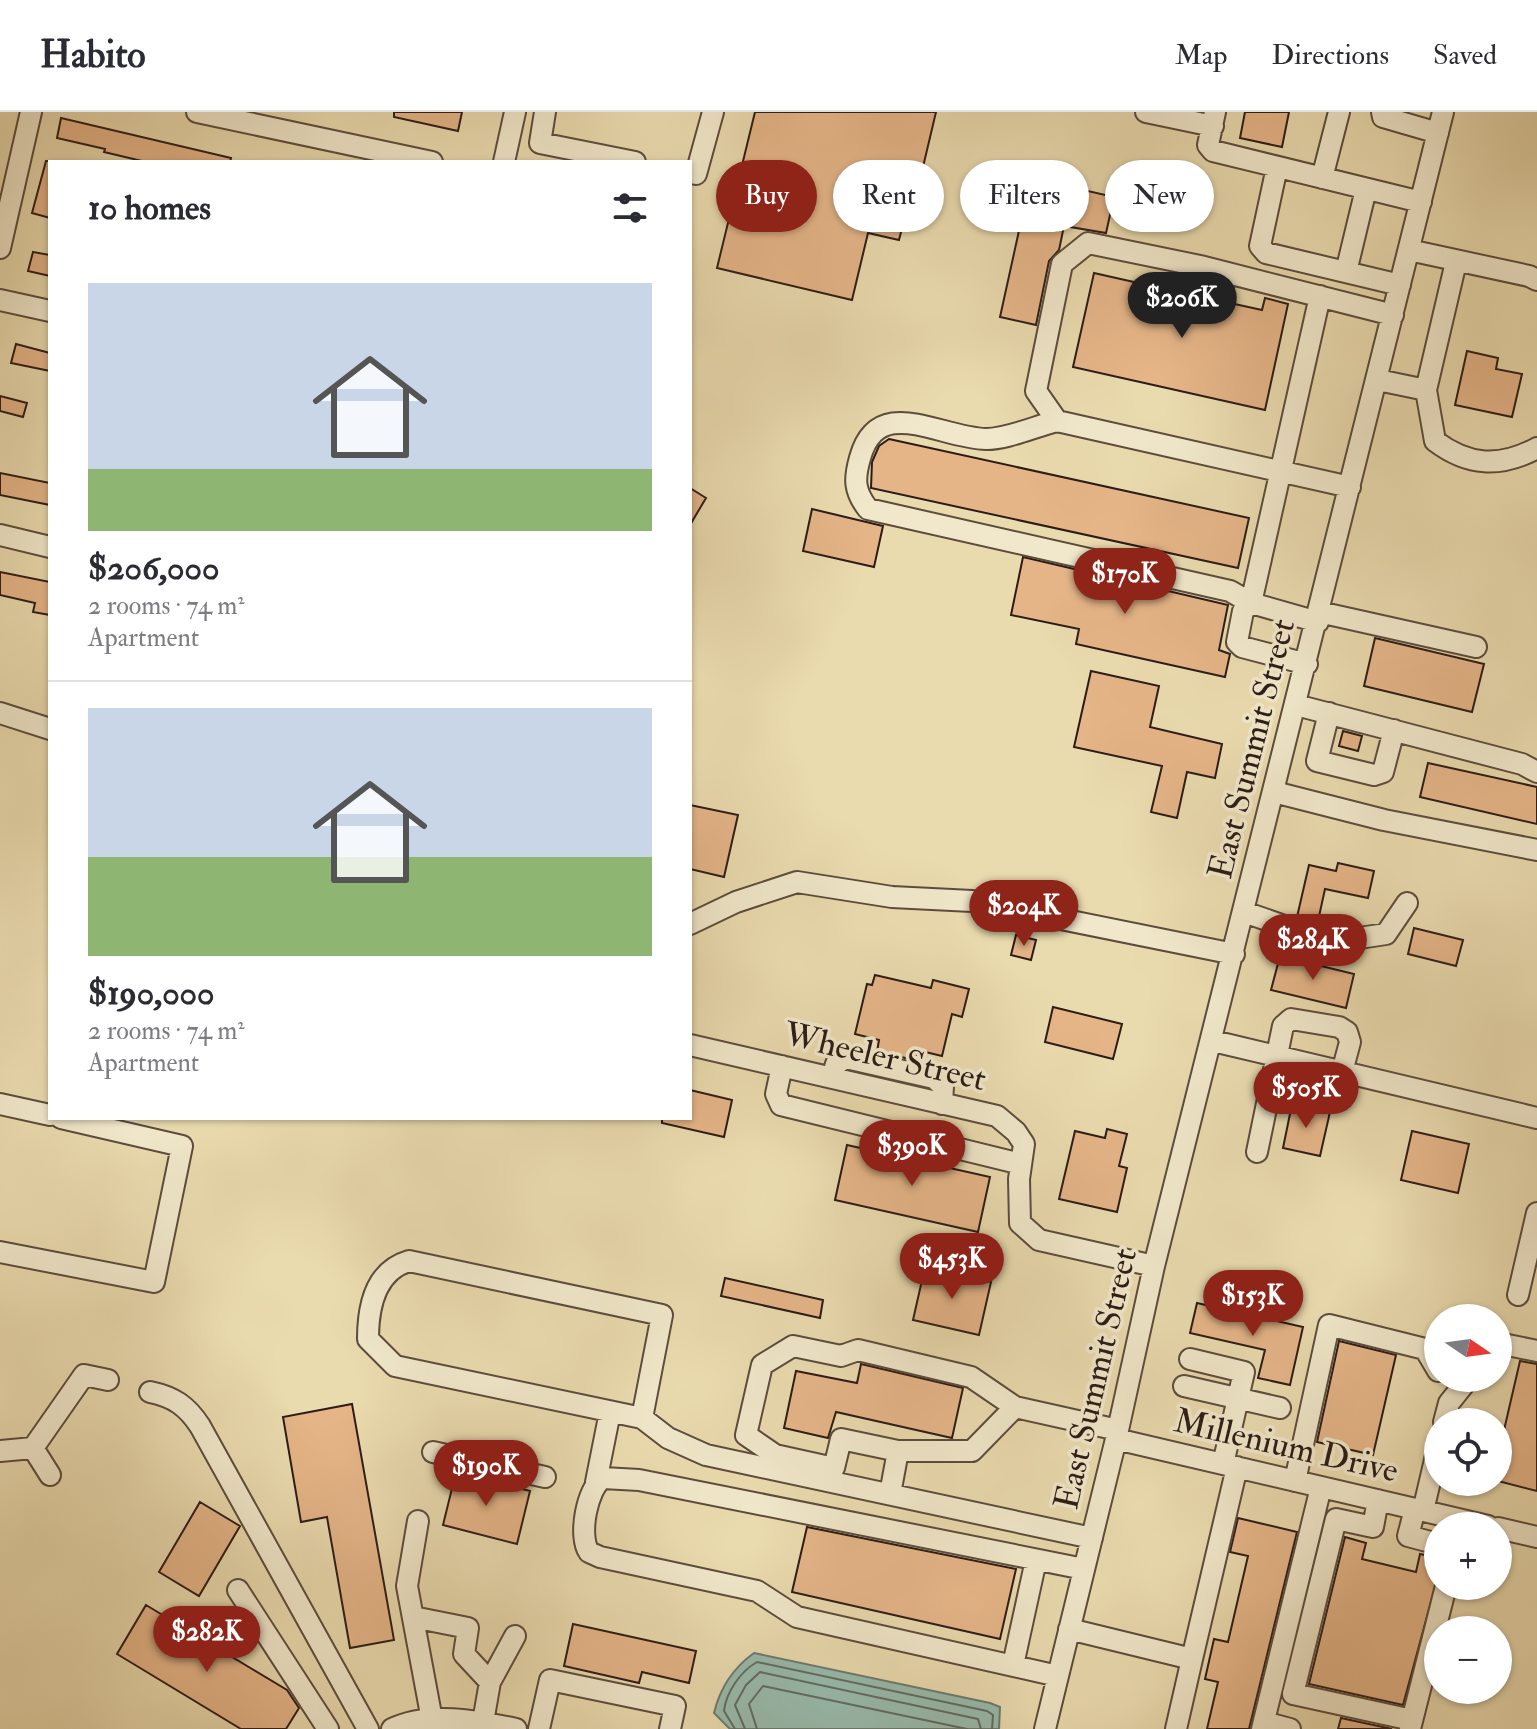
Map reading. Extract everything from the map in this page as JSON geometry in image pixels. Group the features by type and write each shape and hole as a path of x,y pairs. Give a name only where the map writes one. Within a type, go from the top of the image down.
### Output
{"street":[{"path":"0,248 31,112"},
{"path":"197,112 423,160"},
{"path":"504,160 515,112"},
{"path":"545,112 540,143 625,160"},
{"path":"692,173 696,174 713,112"},
{"path":"1146,112 1214,119 1208,145 1213,151 1421,202"},
{"path":"1322,178 1339,112"},
{"path":"1382,112 1383,117 1438,133"},
{"name":"East Summit Street","path":"1045,1729 1117,1434 1154,1266 1213,1041 1443,112"},
{"path":"1277,167 1260,246 1266,253 1400,285"},
{"path":"1346,272 1366,189"},
{"path":"1057,421 1036,391 1062,264 1088,243 1393,315"},
{"path":"1409,250 1537,280"},
{"path":"1456,262 1426,390 1435,441 1458,459 1511,462 1537,448"},
{"path":"1307,664 1242,647 1237,642 1243,611 1251,603 1320,296"},
{"path":"0,300 48,311"},
{"path":"1378,380 1426,390"},
{"path":"1350,487 1057,421 987,439 898,422 878,426 866,437 854,479 858,496 868,509 1230,591 1251,603 1476,647"},
{"path":"0,535 48,547"},
{"path":"1296,705 1522,764 1537,772"},
{"path":"0,713 48,728"},
{"path":"1317,761 1329,713"},
{"path":"1284,754 1374,775 1383,772 1394,730"},
{"path":"1274,792 1384,820 1537,850"},
{"path":"692,923 736,902 797,882 892,897 972,901 1234,954"},
{"path":"1244,912 1296,930 1346,940 1386,934 1407,903"},
{"path":"1257,1152 1283,1026 1291,1019 1339,1027 1347,1032 1350,1042 1342,1072"},
{"path":"1213,1041 1537,1118"},
{"name":"Wheeler Street","path":"692,1045 997,1116 1024,1144 1020,1223 1039,1240 1154,1266"},
{"path":"782,1066 776,1094 781,1105 1021,1164"},
{"path":"0,1104 48,1112"},
{"path":"0,1252 154,1282 182,1146 80,1120"},
{"path":"1518,1295 1537,1213"},
{"path":"642,1418 662,1315 409,1261 395,1265 375,1290 368,1339 395,1366 642,1418 668,1438 706,1455 832,1476"},
{"path":"1295,1481 1329,1325 1424,1349"},
{"path":"832,1476 841,1439 898,1451 972,1451 1015,1407 971,1377 858,1350 841,1356 793,1346 762,1365 746,1435 775,1455 832,1476 890,1494 1092,1538"},
{"path":"1512,1346 1537,1351"},
{"path":"1176,1729 1230,1466 1244,1372 1190,1359"},
{"path":"0,1451 33,1448 84,1375 108,1380"},
{"path":"1184,1386 1280,1408"},
{"path":"150,1392 176,1400 189,1409 200,1426 368,1729"},
{"name":"Millenium Drive","path":"1015,1407 1230,1466 1428,1512"},
{"path":"610,1412 583,1538 589,1552 757,1591 797,1617 1058,1676"},
{"path":"33,1448 50,1475"},
{"path":"890,1494 898,1451"},
{"path":"433,1452 545,1477"},
{"path":"596,1482 611,1476 639,1480 1084,1569"},
{"path":"1290,1729 1263,1725 1321,1487"},
{"path":"1408,1536 1424,1493"},
{"path":"1373,1527 1378,1500"},
{"path":"1424,1540 1336,1519 1293,1694 1411,1725 1442,1600"},
{"path":"418,1521 407,1586 432,1720"},
{"path":"1512,1531 1537,1537"},
{"path":"1013,1665 1036,1560"},
{"path":"238,1590 328,1729"},
{"path":"413,1617 468,1628 464,1654 490,1682"},
{"path":"1069,1629 1192,1659"},
{"path":"483,1722 490,1682 515,1636"},
{"path":"539,1729 550,1680 675,1706 670,1729"},
{"path":"396,1727 432,1720 483,1722 516,1729"}],"water":[{"path":"754,1653 990,1703 1000,1707 999,1729 730,1729 714,1713 724,1687 734,1672"}],"building":[{"path":"394,112 462,112 458,131 394,117"},
{"path":"755,112 936,112 925,160 833,160 833,232 901,232 899,240 868,233 852,300 717,268 726,232 817,232 817,160 743,160"},
{"path":"1245,112 1289,112 1282,147 1240,138"},
{"path":"61,118 231,158 138,160 57,138"},
{"path":"46,161 48,161 48,217 32,213"},
{"path":"1089,191 1105,195 1106,233 1089,230"},
{"path":"1019,232 1063,232 1059,250 1049,261 1036,325 1000,317"},
{"path":"33,252 48,255 48,276 28,271"},
{"path":"1094,273 1196,296 1199,281 1234,288 1230,303 1262,310 1265,298 1288,304 1265,410 1073,367"},
{"path":"16,344 48,352 48,371 11,363"},
{"path":"1467,351 1498,358 1496,369 1522,374 1512,417 1455,405"},
{"path":"0,396 27,403 23,417 0,411"},
{"path":"889,439 1249,518 1238,568 871,488 872,462 879,446"},
{"path":"0,473 48,483 48,505 0,495"},
{"path":"692,489 706,498 692,522"},
{"path":"812,509 883,526 874,567 803,551"},
{"path":"1023,557 1228,605 1219,650 1230,654 1225,677 1076,644 1079,629 1011,615"},
{"path":"0,572 48,582 48,615 33,612 35,603 0,595"},
{"path":"1375,638 1484,664 1472,712 1364,686"},
{"path":"1091,671 1159,686 1150,727 1222,744 1215,778 1187,772 1177,818 1151,812 1162,766 1074,747"},
{"path":"1343,731 1362,736 1358,751 1339,746"},
{"path":"1428,763 1537,787 1537,824 1420,797"},
{"path":"692,805 738,815 724,877 692,869"},
{"path":"1338,863 1374,871 1368,898 1325,889 1318,921 1297,917 1309,865 1336,871"},
{"path":"1414,928 1463,940 1456,966 1408,954"},
{"path":"1016,935 1036,940 1031,960 1011,955"},
{"path":"1280,956 1354,974 1346,1008 1271,990"},
{"path":"875,975 931,988 933,980 969,989 962,1017 952,1014 942,1056 917,1050 915,1060 877,1052 879,1040 855,1034 867,984 872,985"},
{"path":"1053,1007 1122,1024 1113,1059 1045,1042"},
{"path":"692,1090 732,1100 724,1137 662,1123 662,1120 692,1120"},
{"path":"1292,1104 1330,1112 1320,1156 1283,1148"},
{"path":"1107,1129 1127,1134 1119,1166 1127,1168 1117,1212 1059,1199 1075,1131 1105,1138"},
{"path":"1412,1131 1469,1144 1458,1193 1401,1180"},
{"path":"847,1145 990,1177 978,1232 835,1200"},
{"path":"925,1267 991,1282 979,1335 913,1320"},
{"path":"725,1278 823,1300 820,1318 721,1296"},
{"path":"1197,1303 1303,1327 1290,1385 1258,1378 1265,1350 1190,1333"},
{"path":"1339,1341 1396,1355 1373,1455 1317,1442"},
{"path":"1520,1361 1537,1364 1537,1491 1512,1485 1512,1408 1509,1408"},
{"path":"861,1364 963,1388 952,1438 836,1412 828,1438 784,1428 796,1371 857,1383"},
{"path":"352,1404 394,1640 350,1648 327,1517 301,1522 283,1417"},
{"path":"456,1472 530,1491 517,1544 443,1525"},
{"path":"200,1502 240,1526 199,1596 159,1572"},
{"path":"1238,1518 1297,1532 1249,1729 1207,1729 1218,1682 1205,1679 1214,1639 1228,1642 1248,1556 1230,1552"},
{"path":"807,1527 1016,1569 1000,1639 792,1592"},
{"path":"1345,1537 1366,1543 1362,1559 1416,1572 1420,1554 1424,1555 1424,1600 1431,1600 1427,1616 1424,1616 1424,1628 1403,1705 1309,1684"},
{"path":"146,1605 287,1690 299,1708 286,1729 241,1729 117,1654"},
{"path":"573,1624 696,1651 689,1683 642,1672 639,1683 564,1666"},
{"path":"1341,1718 1392,1729 1338,1729"}]}
